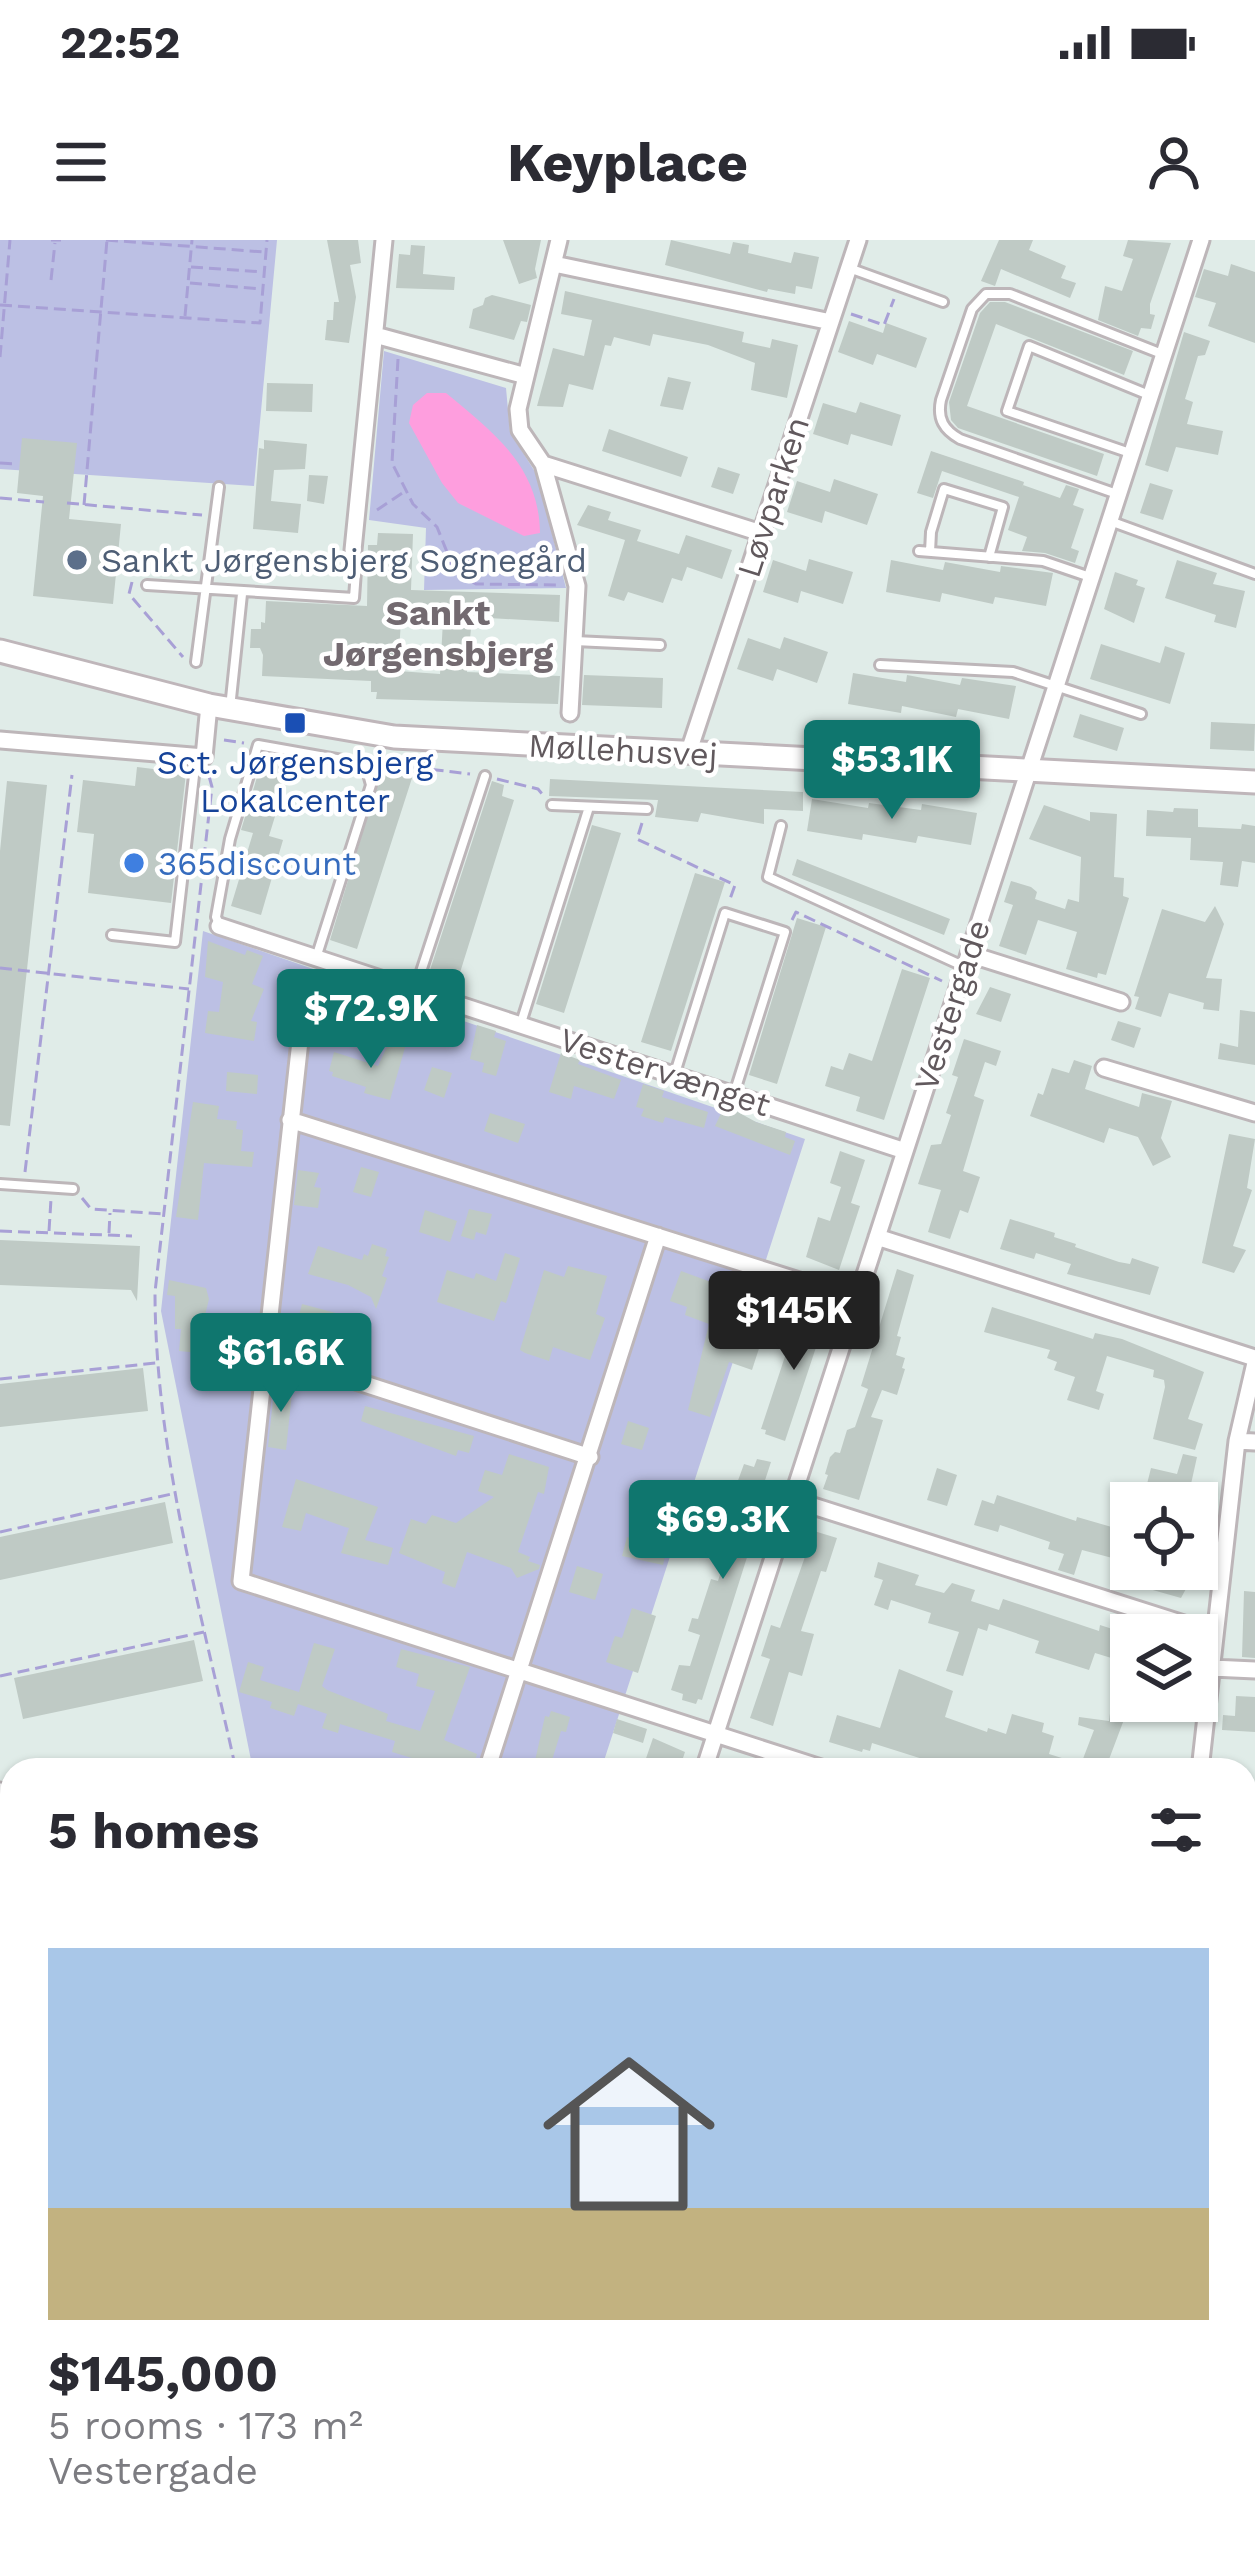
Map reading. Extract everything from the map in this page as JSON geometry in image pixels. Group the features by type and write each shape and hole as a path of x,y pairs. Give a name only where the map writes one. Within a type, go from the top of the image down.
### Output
{"street":[{"path":"353,550 384,240"},
{"path":"559,240 518,410 520,430 543,464 577,586 570,713"},
{"name":"Løvparken","path":"688,754 858,240"},
{"name":"Vestergade","path":"708,1758 1201,240"},
{"path":"554,264 833,315"},
{"path":"375,335 526,376"},
{"path":"543,464 761,533"},
{"name":"Møllehusvej","path":"0,651 219,708 394,737 1255,782"},
{"path":"0,740 200,757 219,708"},
{"name":"Vestervænget","path":"219,926 905,1151"},
{"path":"967,961 1121,1002"},
{"path":"306,986 241,1581 787,1758"},
{"path":"1104,1068 1255,1113"},
{"path":"290,1120 856,1299"},
{"path":"491,1758 658,1235"},
{"path":"877,1238 1255,1360 1237,1442 1217,1614"},
{"path":"266,1352 590,1456"},
{"path":"1237,1442 1255,1442"},
{"path":"790,1499 1152,1614"},
{"path":"1218,1668 1255,1670"},
{"path":"1201,1758 1206,1722"}],"lane":[{"path":"849,268 943,302"},
{"path":"1118,495 960,439 943,425 938,411 941,400 972,309 986,294 1010,294 1163,355"},
{"path":"1132,454 1007,411 1029,346 1150,396"},
{"path":"192,663 219,488"},
{"path":"988,557 1003,507 944,489 924,552 988,557 1042,561 1092,577"},
{"path":"1110,521 1255,574"},
{"path":"147,585 354,598 356,571"},
{"path":"219,708 242,593"},
{"path":"574,641 660,645"},
{"path":"880,665 1013,672 1141,714"},
{"path":"219,926 216,917 230,839 258,745 359,763 367,770 371,785 316,958"},
{"path":"112,935 175,942 200,757"},
{"path":"415,990 485,776"},
{"path":"552,806 647,809"},
{"path":"521,1025 590,807"},
{"path":"781,826 768,877 967,961"},
{"path":"674,1076 725,913 785,932 734,1095"},
{"path":"0,1184 73,1189"}],"path":[{"path":"0,357 10,240"},
{"path":"84,505 107,240 266,252"},
{"path":"2,306 260,323 267,240"},
{"path":"51,280 56,241"},
{"path":"185,318 192,243"},
{"path":"190,267 265,272"},
{"path":"188,283 263,289"},
{"path":"833,315 884,325 899,286"},
{"path":"399,342 392,464 413,504 437,526 455,572 463,580 577,586"},
{"path":"0,463 17,464"},
{"path":"356,524 405,491"},
{"path":"0,498 44,502"},
{"path":"67,503 215,516"},
{"path":"147,585 130,581 129,594 192,663"},
{"path":"206,737 258,745"},
{"path":"200,757 212,787 154,1292 158,1362 177,1493 232,1758"},
{"path":"359,763 485,776 538,789 552,806"},
{"path":"24,1186 72,775"},
{"path":"647,809 637,839 735,886 725,913"},
{"path":"785,932 796,912 958,989"},
{"path":"0,968 189,989"},
{"path":"50,1233 51,1187"},
{"path":"73,1189 91,1209 165,1214"},
{"path":"109,1235 110,1210"},
{"path":"0,1231 132,1236"},
{"path":"0,1379 158,1362"},
{"path":"0,1532 177,1493"},
{"path":"0,1676 206,1631"}],"shaded area":[{"path":"0,240 277,240 254,486 0,469"},
{"path":"384,351 506,388 510,432 537,475 566,588 424,590 426,528 369,520"},
{"path":"427,393 446,393 511,453 532,488 540,533 524,536 458,503 409,423 413,405"},
{"path":"203,931 805,1139 605,1758 251,1758 161,1311"}],"building":[{"path":"327,240 358,240 361,263 350,265 356,297 349,343 325,340 327,320 333,320 334,302 339,302"},
{"path":"503,240 541,240 537,278 519,284"},
{"path":"671,240 730,254 733,242 749,245 748,253 791,263 794,252 819,257 812,289 796,286 795,294 767,292 665,265"},
{"path":"999,240 1033,240 1029,250 1066,266 1061,278 1076,283 1070,298 1001,269 995,286 981,281"},
{"path":"1128,240 1171,243 1150,304 1150,314 1155,315 1151,329 1141,328 1138,336 1098,320 1105,286 1122,291 1133,259 1123,256"},
{"path":"411,245 425,246 423,274 455,277 454,290 396,288 399,254 410,255"},
{"path":"1231,264 1255,272 1255,343 1208,326 1216,303 1195,297 1204,269 1228,276"},
{"path":"565,291 744,332 742,342 770,348 772,339 798,345 787,398 751,390 755,363 708,345 653,334 650,346 614,337 611,346 605,345 593,390 569,384 563,407 537,406 553,348 584,356 592,320 561,314"},
{"path":"492,295 531,305 527,322 521,321 514,340 469,328 473,309"},
{"path":"990,302 1005,302 1133,351 1124,375 996,324 967,406 1104,454 1097,476 958,428 951,420 949,402 980,313"},
{"path":"849,321 883,333 886,323 927,338 916,368 877,354 873,365 838,352"},
{"path":"1184,332 1210,341 1205,355 1198,356 1185,399 1193,402 1187,424 1223,431 1218,455 1176,447 1168,472 1145,465"},
{"path":"668,377 691,382 683,410 660,406"},
{"path":"267,383 313,384 312,412 266,411"},
{"path":"860,402 901,415 892,446 851,434 848,445 813,434 823,403 856,413"},
{"path":"609,429 688,457 681,477 602,451"},
{"name":"Sankt Jørgensbjerg Sognegård","path":"22,438 77,443 69,519 121,524 113,604 33,596 43,496 17,493"},
{"path":"264,440 307,444 305,469 274,470 271,501 301,504 298,533 253,529 259,448 264,449"},
{"path":"931,451 1060,498 1066,485 1079,489 1073,505 1084,509 1071,548 1079,551 1075,563 1022,551 1027,537 1008,530 1019,497 942,471 933,498 917,493"},
{"path":"718,467 740,474 733,494 711,487"},
{"path":"309,475 328,476 324,504 307,501"},
{"path":"834,479 878,494 867,525 825,511 822,523 787,512 797,481 830,492"},
{"path":"1150,483 1173,490 1163,520 1140,513"},
{"path":"588,505 611,512 608,520 641,530 637,541 679,554 686,535 732,550 722,579 687,567 682,581 672,578 663,603 628,592 624,601 608,596 625,540 577,525"},
{"path":"378,533 413,534 411,590 560,595 559,622 472,617 467,672 560,676 558,704 376,699 371,681 262,676 263,655 260,648 250,648 251,629 261,629 261,622 265,623 266,601 367,606 368,545 377,545","holes":["401,619 443,621 440,674 398,671"]},
{"path":"809,559 853,572 843,604 801,591 798,603 763,592 773,560 806,571"},
{"path":"891,560 943,570 945,562 1000,572 1001,566 1053,573 1046,606 995,597 993,604 942,593 940,602 886,592"},
{"path":"1177,560 1217,573 1213,584 1245,591 1236,628 1214,622 1216,615 1165,598"},
{"path":"1115,572 1138,580 1136,585 1145,588 1134,623 1104,609"},
{"path":"784,637 828,652 817,683 777,669 773,681 737,669 748,638 780,649"},
{"path":"1101,644 1160,663 1165,646 1185,653 1170,704 1090,679"},
{"path":"853,673 906,682 907,675 960,685 962,678 1016,686 1009,719 958,709 956,717 902,706 901,713 848,704"},
{"path":"584,675 663,678 662,708 582,705"},
{"path":"1080,714 1124,728 1117,751 1073,737"},
{"path":"1211,722 1255,724 1254,751 1210,749"},
{"path":"264,754 292,761 269,836 283,840 261,915 231,906 253,833 241,830"},
{"path":"383,765 413,775 357,949 330,940"},
{"name":"365discount","path":"137,767 186,773 171,903 88,893 94,834 77,832 83,780 135,786"},
{"path":"550,779 803,792 803,811 764,809 764,824 701,813 698,822 655,817 658,800 549,796"},
{"path":"7,781 47,785 10,1126 0,1125 0,851"},
{"path":"492,781 504,785 502,796 514,800 458,979 430,970"},
{"path":"812,799 868,808 869,803 921,810 922,804 977,813 971,845 918,836 916,843 863,834 862,840 807,831"},
{"path":"1044,805 1090,821 1090,812 1117,814 1114,877 1124,878 1123,896 1129,898 1106,975 1098,973 1097,978 1066,969 1077,932 1038,920 1026,955 999,946 1013,905 1004,902 1011,881 1031,887 1037,892 1035,899 1065,909 1068,899 1079,902 1081,857 1029,839"},
{"path":"1174,808 1198,809 1198,827 1255,826 1255,863 1242,861 1238,887 1220,885 1223,862 1190,860 1191,838 1146,836 1147,810 1173,812"},
{"path":"592,825 621,833 564,1013 536,1004"},
{"path":"797,859 950,919 944,935 792,875"},
{"path":"695,873 725,882 671,1051 641,1042"},
{"path":"1215,906 1224,924 1206,978 1222,979 1219,1011 1169,993 1161,1017 1135,1009 1139,997 1134,996 1162,909 1205,922"},
{"path":"797,918 826,927 777,1084 749,1075"},
{"path":"208,941 245,955 247,950 263,956 252,984 264,989 251,1021 257,1022 254,1041 205,1033 208,1011 219,1012 223,982 205,977"},
{"path":"902,969 930,978 884,1120 856,1111 860,1097 825,1086 831,1066 843,1070 849,1053 872,1061"},
{"path":"990,987 1011,994 1001,1022 976,1014"},
{"path":"1240,1010 1255,1012 1255,1065 1218,1059 1220,1043 1238,1047"},
{"path":"1118,1021 1141,1028 1134,1048 1111,1040"},
{"path":"477,1025 496,1031 494,1037 506,1041 496,1076 482,1072 484,1063 470,1059"},
{"path":"391,1038 406,1044 390,1100 364,1093 366,1087 329,1071 334,1052 378,1066"},
{"path":"964,1039 1001,1051 996,1066 985,1062 974,1096 984,1100 963,1171 980,1177 968,1213 960,1210 950,1239 928,1232 941,1190 918,1184 931,1145 941,1144 951,1115 946,1113 958,1077 952,1075"},
{"path":"561,1053 621,1080 614,1099 574,1086 571,1099 549,1092"},
{"path":"1074,1060 1092,1066 1085,1089 1139,1107 1142,1093 1172,1101 1161,1138 1171,1157 1153,1166 1138,1137 1109,1128 1104,1143 1030,1116 1052,1068 1069,1073"},
{"path":"432,1067 452,1073 444,1098 424,1090"},
{"path":"227,1072 258,1075 257,1094 226,1091"},
{"path":"643,1084 664,1091 662,1097 708,1112 704,1128 641,1116 644,1109 636,1107"},
{"path":"193,1102 219,1106 217,1119 237,1121 236,1129 243,1130 241,1151 254,1152 252,1167 204,1163 198,1220 176,1217"},
{"path":"725,1105 786,1132 785,1137 795,1141 790,1155 715,1126"},
{"path":"490,1113 525,1124 518,1143 484,1131"},
{"path":"1229,1134 1255,1139 1247,1188 1252,1190 1233,1246 1246,1250 1234,1273 1202,1263"},
{"path":"840,1151 865,1160 851,1203 860,1206 839,1270 806,1257 818,1217 830,1221 841,1187 830,1183"},
{"path":"361,1167 379,1172 371,1197 353,1192"},
{"path":"298,1170 319,1173 314,1187 321,1188 318,1208 294,1205"},
{"path":"469,1209 492,1214 486,1235 476,1232 474,1240 461,1236"},
{"path":"425,1210 457,1221 450,1242 419,1232"},
{"path":"1010,1219 1119,1262 1130,1264 1132,1258 1159,1267 1150,1295 1067,1274 1071,1264 1036,1253 1034,1259 1000,1249"},
{"path":"0,1240 140,1246 137,1301 131,1290 0,1285"},
{"path":"372,1244 387,1249 385,1256 389,1257 376,1309 371,1297 348,1285 308,1274 318,1246 362,1260"},
{"path":"505,1253 520,1258 506,1303 501,1301 494,1321 437,1302 447,1270 496,1281"},
{"path":"568,1266 607,1276 596,1314 605,1318 590,1360 553,1347 549,1361 525,1353 520,1350 544,1270 564,1277"},
{"path":"897,1269 914,1275 897,1336 901,1337 896,1355 905,1358 905,1369 897,1395 882,1390 871,1417 883,1420 859,1500 823,1489 825,1474 830,1457 840,1453 847,1430 855,1427 868,1389 861,1386"},
{"path":"681,1271 730,1289 727,1297 739,1302 732,1322 764,1333 752,1370 729,1362 710,1417 688,1410 709,1324 685,1315 687,1307 670,1301"},
{"path":"169,1280 206,1288 209,1299 200,1336 212,1337 211,1354 179,1351 181,1329 175,1329 175,1296 167,1295"},
{"path":"302,1304 366,1321 357,1348 296,1327"},
{"path":"802,1305 827,1314 785,1441 761,1429"},
{"path":"992,1307 1093,1339 1095,1333 1122,1339 1204,1372 1188,1419 1203,1424 1195,1450 1153,1439 1165,1387 1164,1380 1153,1377 1154,1370 1107,1356 1096,1391 1104,1394 1099,1410 1067,1400 1075,1377 1054,1370 1057,1362 1047,1358 1050,1350 984,1332"},
{"path":"143,1368 148,1411 0,1427 0,1384"},
{"path":"275,1381 293,1383 286,1450 268,1447"},
{"path":"365,1406 474,1436 469,1453 458,1450 456,1456 361,1421"},
{"path":"628,1421 649,1428 642,1450 621,1444"},
{"path":"509,1454 549,1467 544,1494 538,1492 518,1552 540,1565 539,1569 517,1578 511,1568 467,1552 455,1588 442,1583 445,1572 399,1553 411,1519 426,1524 432,1515 456,1523 494,1497 478,1491 485,1470 502,1475"},
{"path":"1183,1454 1197,1457 1191,1482 1148,1482 1151,1468 1177,1474"},
{"path":"757,1459 771,1462 755,1511 760,1516 702,1700 696,1704 671,1690 679,1665 690,1666 700,1635 688,1631 692,1618 698,1619 711,1579 718,1581 728,1548 715,1544 744,1464 754,1467"},
{"path":"937,1468 957,1475 947,1506 927,1500"},
{"path":"296,1479 378,1507 365,1540 393,1548 388,1565 341,1553 349,1528 306,1513 301,1531 282,1527"},
{"path":"659,1483 683,1490 676,1513 653,1506"},
{"path":"997,1495 1076,1521 1077,1517 1110,1527 1110,1557 1082,1550 1074,1575 1058,1570 1064,1554 1048,1549 1050,1542 1000,1525 998,1532 974,1525 982,1500 994,1504"},
{"path":"165,1502 173,1543 0,1580 0,1537"},
{"path":"814,1531 837,1538 801,1631 814,1634 802,1676 789,1672 773,1726 750,1718 770,1659 761,1656 771,1625 780,1628"},
{"path":"627,1537 667,1548 663,1565 622,1556"},
{"path":"878,1562 919,1575 915,1585 944,1593 952,1583 975,1590 971,1601 999,1610 1003,1599 1099,1631 1100,1625 1110,1628 1110,1658 1095,1653 1089,1670 1035,1653 1039,1641 989,1624 987,1631 978,1628 963,1676 946,1671 959,1632 928,1623 931,1613 891,1600 888,1610 874,1605 883,1580 874,1577"},
{"path":"577,1566 603,1574 595,1600 569,1592"},
{"path":"1153,1590 1185,1590 1181,1598"},
{"path":"1244,1591 1255,1592 1255,1658 1242,1657"},
{"path":"632,1608 656,1616 638,1673 606,1662 615,1636 622,1638"},
{"path":"194,1640 203,1681 23,1719 14,1678"},
{"path":"314,1643 335,1649 322,1686 388,1714 386,1721 420,1731 435,1691 416,1686 419,1674 396,1667 401,1649 470,1667 444,1740 477,1754 476,1758 412,1758 392,1752 395,1741 340,1724 338,1733 322,1728 327,1714 298,1704 294,1716 270,1708 272,1702 239,1692 248,1662 264,1667 260,1680 299,1692"},
{"path":"899,1669 953,1691 945,1717 1006,1734 1012,1714 1044,1723 1042,1732 1054,1736 1049,1754 1062,1758 920,1758 872,1743 870,1751 862,1752 829,1742 837,1715 880,1728"},
{"path":"1236,1696 1255,1697 1255,1732 1222,1730 1223,1715 1235,1716"},
{"path":"551,1711 570,1717 553,1758 536,1758 545,1716"},
{"path":"1110,1714 1110,1722 1123,1722 1110,1758 1083,1758 1094,1730 1078,1725 1079,1717 1109,1721"},
{"path":"617,1719 647,1729 643,1743 613,1733"},
{"path":"653,1738 685,1752 683,1758 646,1758"}],"place":[{"name":"Sankt Jørgensbjerg Sognegård","path":"77,560"},
{"name":"Sct. Jørgensbjerg Lokalcenter","path":"295,723"},
{"name":"365discount","path":"134,863"}],"district":[{"name":"Sankt Jørgensbjerg","path":"438,634"}]}
